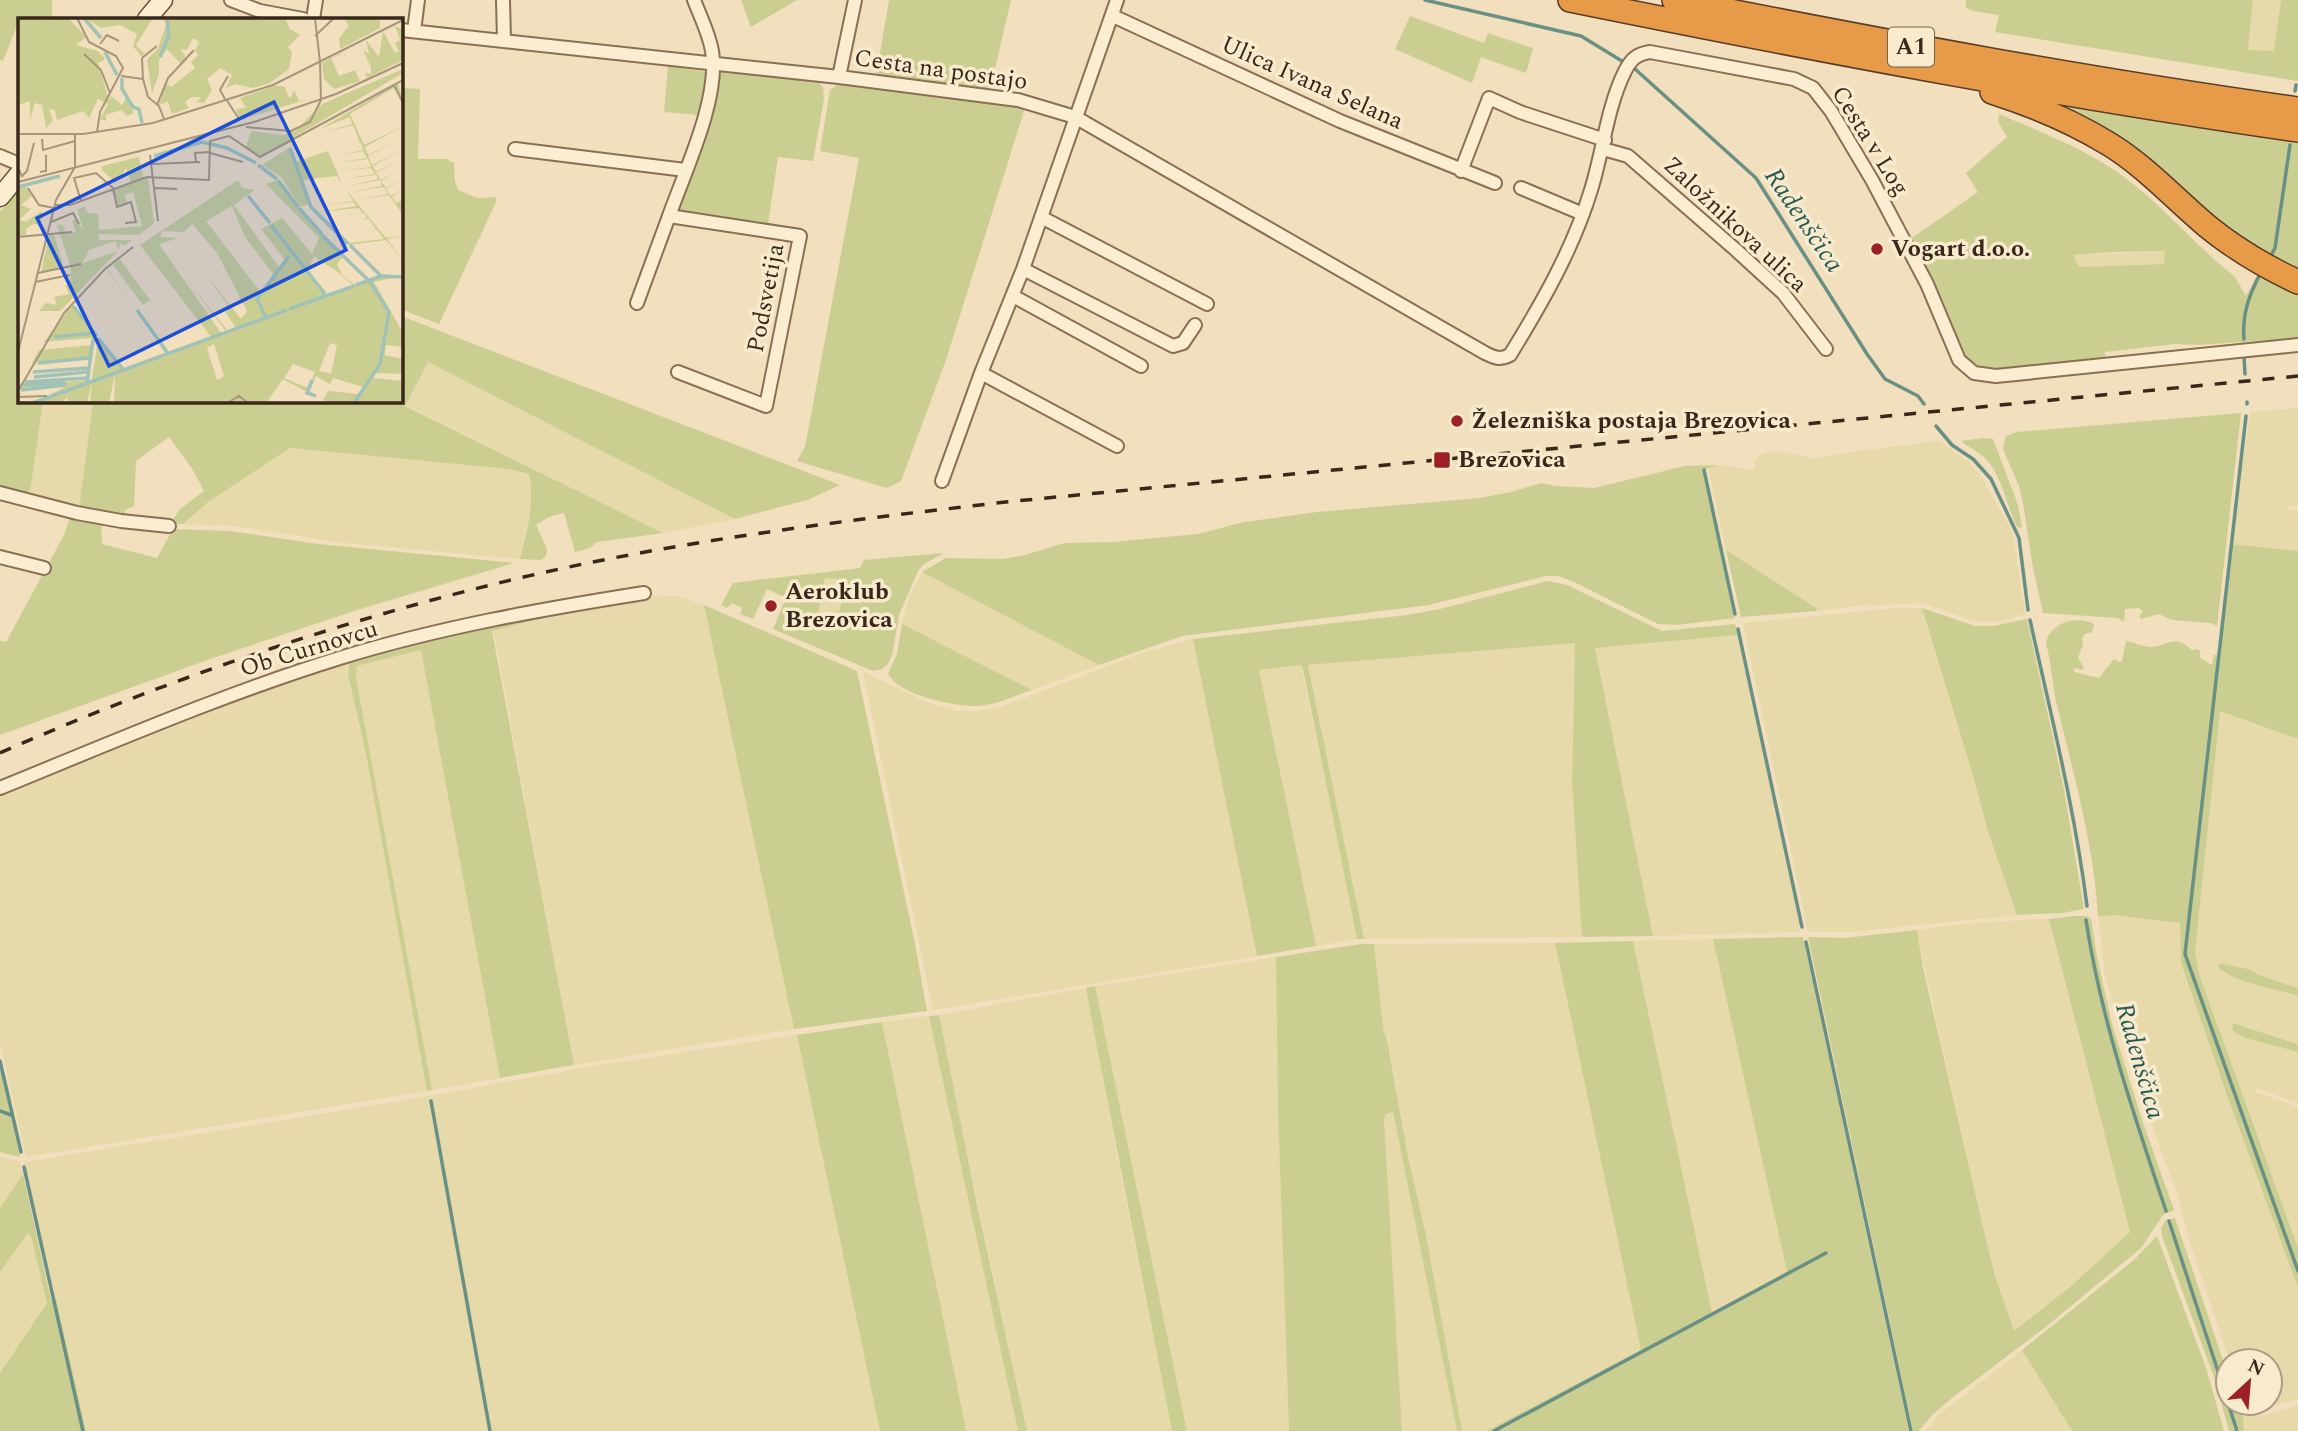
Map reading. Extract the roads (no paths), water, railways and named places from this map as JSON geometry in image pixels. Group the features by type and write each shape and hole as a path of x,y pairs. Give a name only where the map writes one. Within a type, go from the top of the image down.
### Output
{"highway":[{"name":"A1","path":"1570,0 1914,67 2298,130"},
{"name":"A1","path":"1674,0 1996,61 2298,108"},
{"path":"1914,67 1938,80 1985,90 2037,108 2110,144 2210,228 2263,265 2298,282"}],"main road":[{"path":"148,18 163,0"},
{"path":"0,197 18,175"}],"street":[{"path":"231,0 260,11 298,18"},
{"path":"313,18 316,0"},
{"path":"407,31 418,0"},
{"path":"503,0 504,41"},
{"path":"637,303 706,108 712,80 713,64 709,38 694,0"},
{"path":"839,77 855,0"},
{"path":"942,481 981,373 1023,269 1117,0"},
{"name":"Ulica Ivana Selana","path":"1113,16 1340,121 1495,183"},
{"name":"Cesta na postajo","path":"407,31 839,77 1018,100 1075,117 1495,358 1510,355 1536,313 1583,214"},
{"name":"Cesta v Log","path":"1604,145 1629,64 1650,52 1794,79 1813,89 1838,122 1904,238 1959,360 1966,368 1981,375 1996,376 2298,345"},
{"name":"Založnikova ulica","path":"1461,171 1489,98 1628,156 1783,293 1826,349"},
{"path":"1521,188 1583,214 1604,145"},
{"path":"516,149 685,170"},
{"path":"0,156 18,164"},
{"name":"Podsvetija","path":"669,216 800,236 766,406 678,372"},
{"path":"1041,217 1208,304"},
{"path":"1023,269 1173,346 1183,343 1195,325"},
{"path":"1013,296 1141,366"},
{"path":"981,373 1116,446"},
{"path":"0,493 78,513 169,526"},
{"path":"0,557 44,568"},
{"name":"Ob Curnovcu","path":"0,788 164,721 345,656 546,609 644,593"}],"waterway":[{"name":"Radenščica","path":"1425,0 1581,36 1635,69 1756,178 1885,379 1918,396 1924,404"},
{"path":"2295,91 2296,85"},
{"path":"2269,259 2275,248 2290,145"},
{"path":"2244,339 2247,305 2261,272"},
{"path":"2244,356 2245,374"},
{"path":"2246,416 2185,954 2298,1271"},
{"name":"Radenščica","path":"1936,426 1952,445 1973,459 1991,479 2019,538 2028,610"},
{"path":"1704,470 1735,614"},
{"name":"Radenščica","path":"2030,620 2069,798 2087,906"},
{"path":"1738,629 1802,927"},
{"name":"Radenščica","path":"2086,920 2109,1031 2166,1211"},
{"path":"1806,942 1911,1431"},
{"path":"0,1061 21,1152"},
{"path":"431,1101 490,1431"},
{"path":"0,1111 11,1115"},
{"path":"24,1167 83,1431"},
{"path":"2169,1221 2214,1359"},
{"path":"1494,1431 1826,1253"},
{"path":"2232,1417 2237,1431"}],"railway":[{"path":"0,753 70,723 215,668 364,619 514,579 692,544 1006,502 2298,376"}],"place":[{"name":"Vogart d.o.o.","path":"1877,249"},
{"name":"Železniška postaja Brezovica","path":"1457,421"},
{"name":"Brezovica","path":"1442,460"},
{"name":"Aeroklub Brezovica","path":"771,606"}]}
